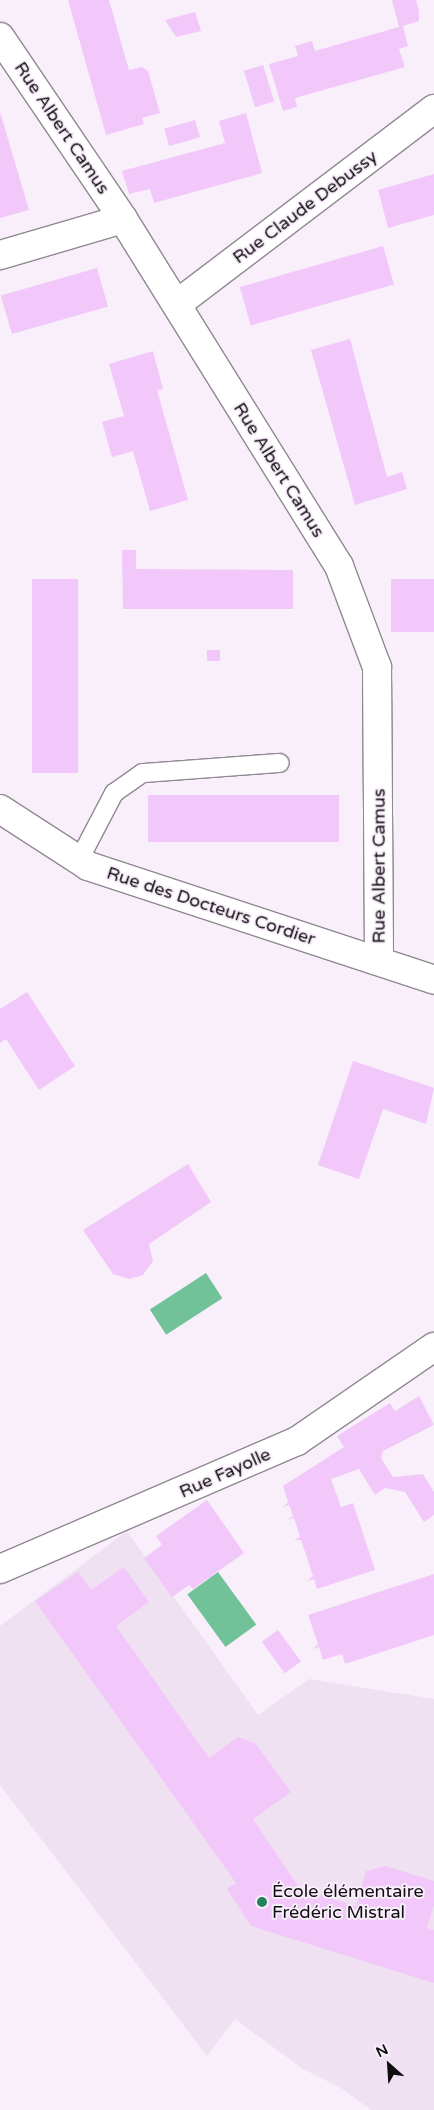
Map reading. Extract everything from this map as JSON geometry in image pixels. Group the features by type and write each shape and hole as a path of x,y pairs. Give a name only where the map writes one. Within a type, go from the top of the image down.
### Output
{"street":[{"name":"Rue Albert Camus","path":"0,36 123,219 339,566 377,667 380,961"},
{"name":"Rue Claude Debussy","path":"177,304 434,109"},
{"path":"0,255 123,219"},
{"name":"Rue des Docteurs Cordier","path":"0,809 79,860 434,980"},
{"name":"Rue Fayolle","path":"0,1569 296,1441 434,1347"}],"lane":[{"path":"79,860 114,794 143,772 280,763"}],"shaded area":[{"path":"206,1273 222,1298 166,1335 150,1309"},
{"name":"École élémentaire Frédéric Mistral","path":"127,1531 258,1715 309,1679 434,1699 434,2110 371,2110 341,2088 303,2069 235,2019 207,2056 0,1785 0,1626"},
{"path":"218,1572 256,1625 225,1647 187,1594"}],"building":[{"path":"68,0 109,0 129,70 142,67 148,71 160,113 142,118 144,124 106,135"},
{"path":"392,0 416,0 419,11 419,21 403,26 408,46 399,49 405,67 295,98 297,107 283,111 269,64 298,56 295,46 312,41 315,51 399,27"},
{"path":"195,12 201,31 176,37 165,20"},
{"path":"263,65 274,101 255,107 244,71"},
{"path":"0,112 29,210 0,218"},
{"path":"246,113 262,173 154,203 150,189 129,194 122,171 225,143 219,121"},
{"path":"195,120 200,137 169,146 164,129"},
{"path":"434,174 434,215 388,228 378,190"},
{"path":"383,246 394,284 251,326 240,287"},
{"path":"97,268 108,306 12,334 1,296"},
{"path":"350,339 387,477 402,472 407,489 355,505 311,350"},
{"path":"153,351 163,389 157,390 188,500 150,511 133,451 112,457 102,422 124,416 109,364"},
{"path":"122,550 136,550 136,569 293,570 293,609 123,609"},
{"path":"32,579 78,579 78,773 32,773"},
{"path":"391,579 434,579 434,632 391,632"},
{"path":"207,650 220,650 220,661 207,661"},
{"path":"148,795 339,795 339,842 148,842"},
{"path":"27,992 75,1066 39,1090 6,1039 0,1043 0,1009"},
{"path":"353,1061 434,1088 426,1124 383,1109 359,1179 318,1165"},
{"path":"188,1164 211,1202 149,1244 153,1261 143,1275 129,1279 113,1274 83,1230"},
{"path":"419,1396 434,1425 383,1451 381,1458 393,1477 423,1474 434,1492 434,1515 424,1522 405,1492 385,1488 375,1495 359,1469 331,1479 341,1507 353,1503 375,1570 317,1589 314,1579 307,1581 313,1576 301,1540 294,1540 300,1537 294,1518 287,1520 293,1516 289,1505 283,1507 288,1502 283,1486 344,1447 337,1436 390,1403 395,1411"},
{"path":"207,1500 244,1553 193,1589 189,1585 172,1597 144,1558 162,1545 156,1536"},
{"path":"124,1567 149,1602 116,1626 209,1758 238,1737 256,1744 291,1792 253,1819 300,1889 356,1906 366,1871 385,1866 434,1881 434,1905 427,1928 434,1930 434,1983 251,1926 227,1889 236,1883 35,1601 78,1572 91,1590"},
{"path":"434,1574 434,1635 345,1664 342,1654 323,1660 319,1647 313,1649 318,1644 308,1615"},
{"path":"278,1630 301,1662 285,1673 262,1642"}],"place":[{"name":"École élémentaire Frédéric Mistral","path":"262,1902"}]}
